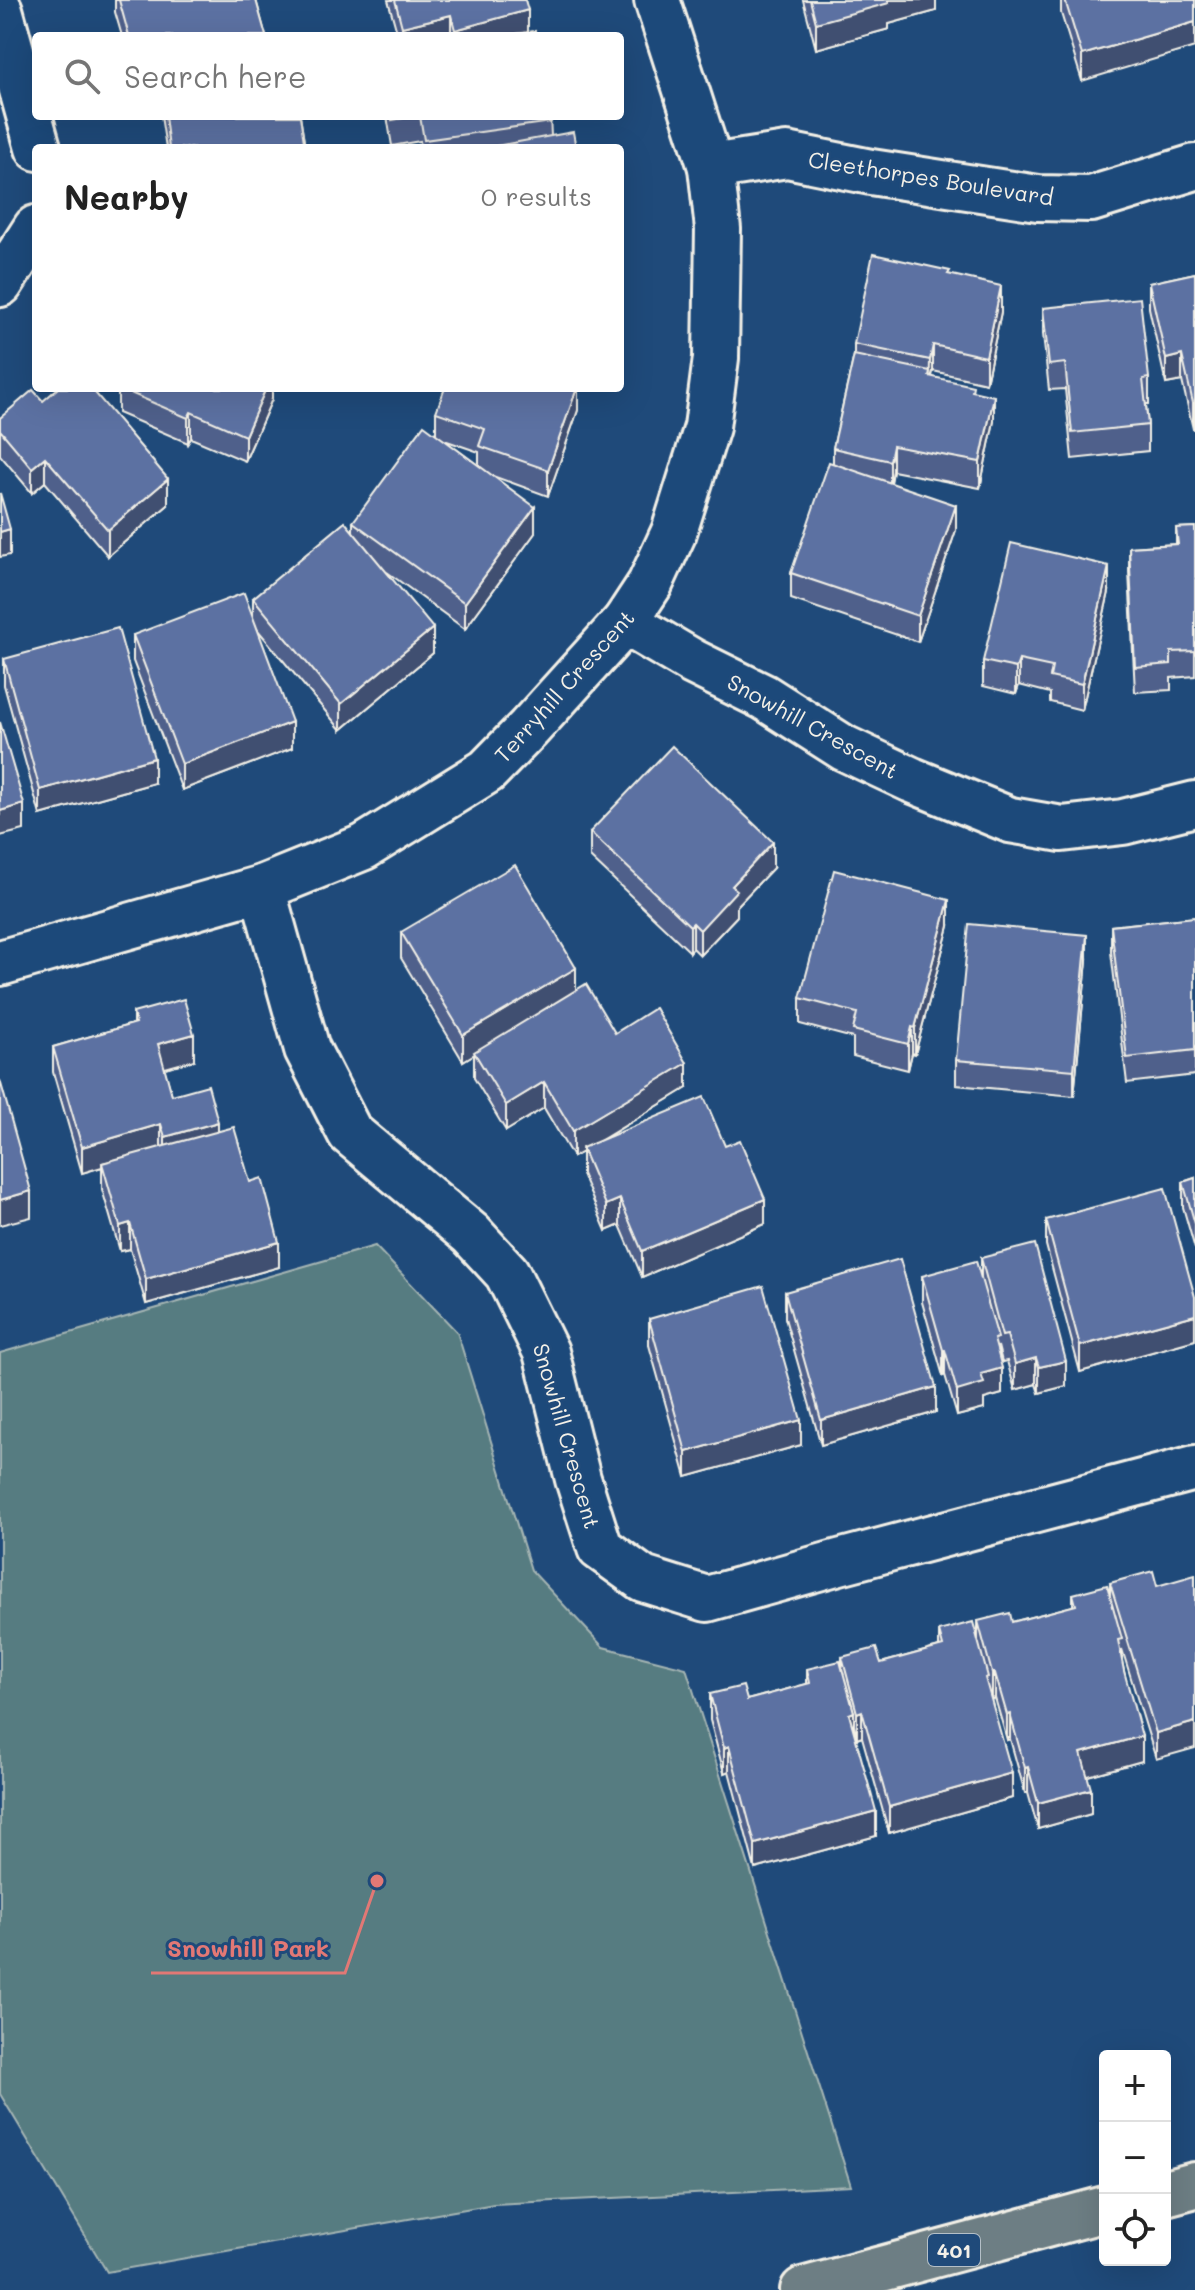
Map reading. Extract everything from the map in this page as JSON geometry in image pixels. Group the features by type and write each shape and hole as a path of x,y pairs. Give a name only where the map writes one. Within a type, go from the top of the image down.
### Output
{"highway":[{"path":"1171,2191 1195,2185"},
{"name":"401","path":"803,2290 1099,2211"}],"street":[{"name":"Terryhill Crescent","path":"0,963 262,888 364,847 487,771 625,622 650,584 674,532 707,427 716,358 718,229 711,167 657,0"},
{"path":"0,10 37,144"},
{"name":"Cleethorpes Boulevard","path":"711,167 787,155 871,172 1038,198 1091,199 1195,167"},
{"path":"0,284 32,234"},
{"name":"Snowhill Crescent","path":"625,622 693,662 764,697 844,748 1010,820 1062,829 1123,822 1195,804"},
{"name":"Snowhill Crescent","path":"262,888 307,1049 350,1133 471,1234 507,1273 546,1352 578,1479 600,1548 643,1579 707,1599 1195,1468"}],"green space":[{"path":"375,1246 457,1332 531,1570 603,1647 686,1668 851,2186 494,2204 107,2272 0,2094 0,1353"}],"building":[{"path":"119,0 256,0 265,32 128,32"},
{"path":"395,0 525,0 528,10 455,30 451,15 402,27"},
{"path":"810,0 888,0 889,3 816,23"},
{"path":"1065,0 1195,0 1195,22 1082,55"},
{"path":"166,120 301,120 304,144 168,144"},
{"path":"421,120 551,122 424,140"},
{"path":"573,132 575,144 507,144"},
{"path":"873,254 1001,286 986,357 933,345 930,360 854,344"},
{"path":"1195,273 1193,403 1182,355 1166,359 1149,283"},
{"path":"1140,298 1149,378 1143,379 1148,425 1072,433 1065,363 1049,365 1043,308"},
{"path":"854,355 930,371 929,376 973,386 972,391 994,396 980,462 893,446 890,461 833,448"},
{"path":"32,391 43,401 53,392 94,392 168,479 108,530 45,457 32,468 0,430 0,418"},
{"path":"128,392 264,392 245,436 191,412 188,418"},
{"path":"444,392 576,392 548,470 479,446 485,429 436,412"},
{"path":"424,425 535,507 465,603 353,522"},
{"path":"829,462 956,505 918,616 791,573"},
{"path":"0,493 10,529 0,532"},
{"path":"345,522 433,628 341,704 253,598"},
{"path":"1195,527 1195,651 1171,652 1171,664 1135,667 1129,547 1178,544 1176,528"},
{"path":"1011,543 1109,566 1082,684 1050,677 1052,667 1019,660 1016,668 983,661"},
{"path":"244,593 292,722 182,764 133,635"},
{"path":"118,628 154,758 40,790 4,659"},
{"path":"0,722 24,804 0,811"},
{"path":"672,746 773,842 732,886 737,890 700,930 693,923 690,926 590,832"},
{"path":"515,865 576,968 463,1035 401,932"},
{"path":"834,870 949,900 908,1044 853,1030 857,1013 800,998"},
{"path":"1195,917 1195,1050 1127,1058 1111,926"},
{"path":"969,924 1087,935 1074,1070 956,1060"},
{"path":"586,984 615,1033 655,1008 687,1063 573,1131 544,1082 506,1105 474,1052"},
{"path":"184,999 194,1034 158,1044 172,1095 208,1085 218,1122 165,1137 161,1124 82,1147 53,1047 136,1023 133,1013"},
{"path":"0,1080 31,1191 0,1200"},
{"path":"704,1097 725,1146 740,1140 765,1199 642,1251 620,1199 606,1205 582,1148"},
{"path":"234,1127 250,1182 262,1178 279,1242 146,1279 130,1223 120,1226 102,1163"},
{"path":"1195,1178 1195,1224 1183,1182"},
{"path":"1165,1188 1195,1297 1195,1315 1080,1346 1046,1220"},
{"path":"1035,1244 1066,1361 1039,1367 1036,1358 1015,1364 1007,1335 1002,1336 981,1258"},
{"path":"900,1259 936,1387 821,1420 785,1292"},
{"path":"976,1261 998,1338 994,1339 1002,1368 981,1374 984,1383 957,1391 922,1276"},
{"path":"763,1286 801,1420 686,1452 649,1319"},
{"path":"1153,1571 1157,1586 1195,1575 1195,1722 1156,1733 1110,1583"},
{"path":"1107,1585 1122,1639 1118,1640 1124,1671 1142,1736 1081,1753 1091,1789 1038,1803 1010,1714 1007,1715 995,1673 992,1673 978,1621 1010,1613 1012,1622 1076,1605 1073,1594"},
{"path":"973,1622 1012,1773 889,1807 862,1711 857,1713 842,1657 876,1648 881,1663 943,1646 939,1631"},
{"path":"840,1661 854,1712 849,1714 876,1811 755,1844 729,1746 724,1748 710,1694 743,1686 747,1700 810,1683 807,1669"}],"place":[{"name":"Snowhill Park","path":"377,1881"}]}
